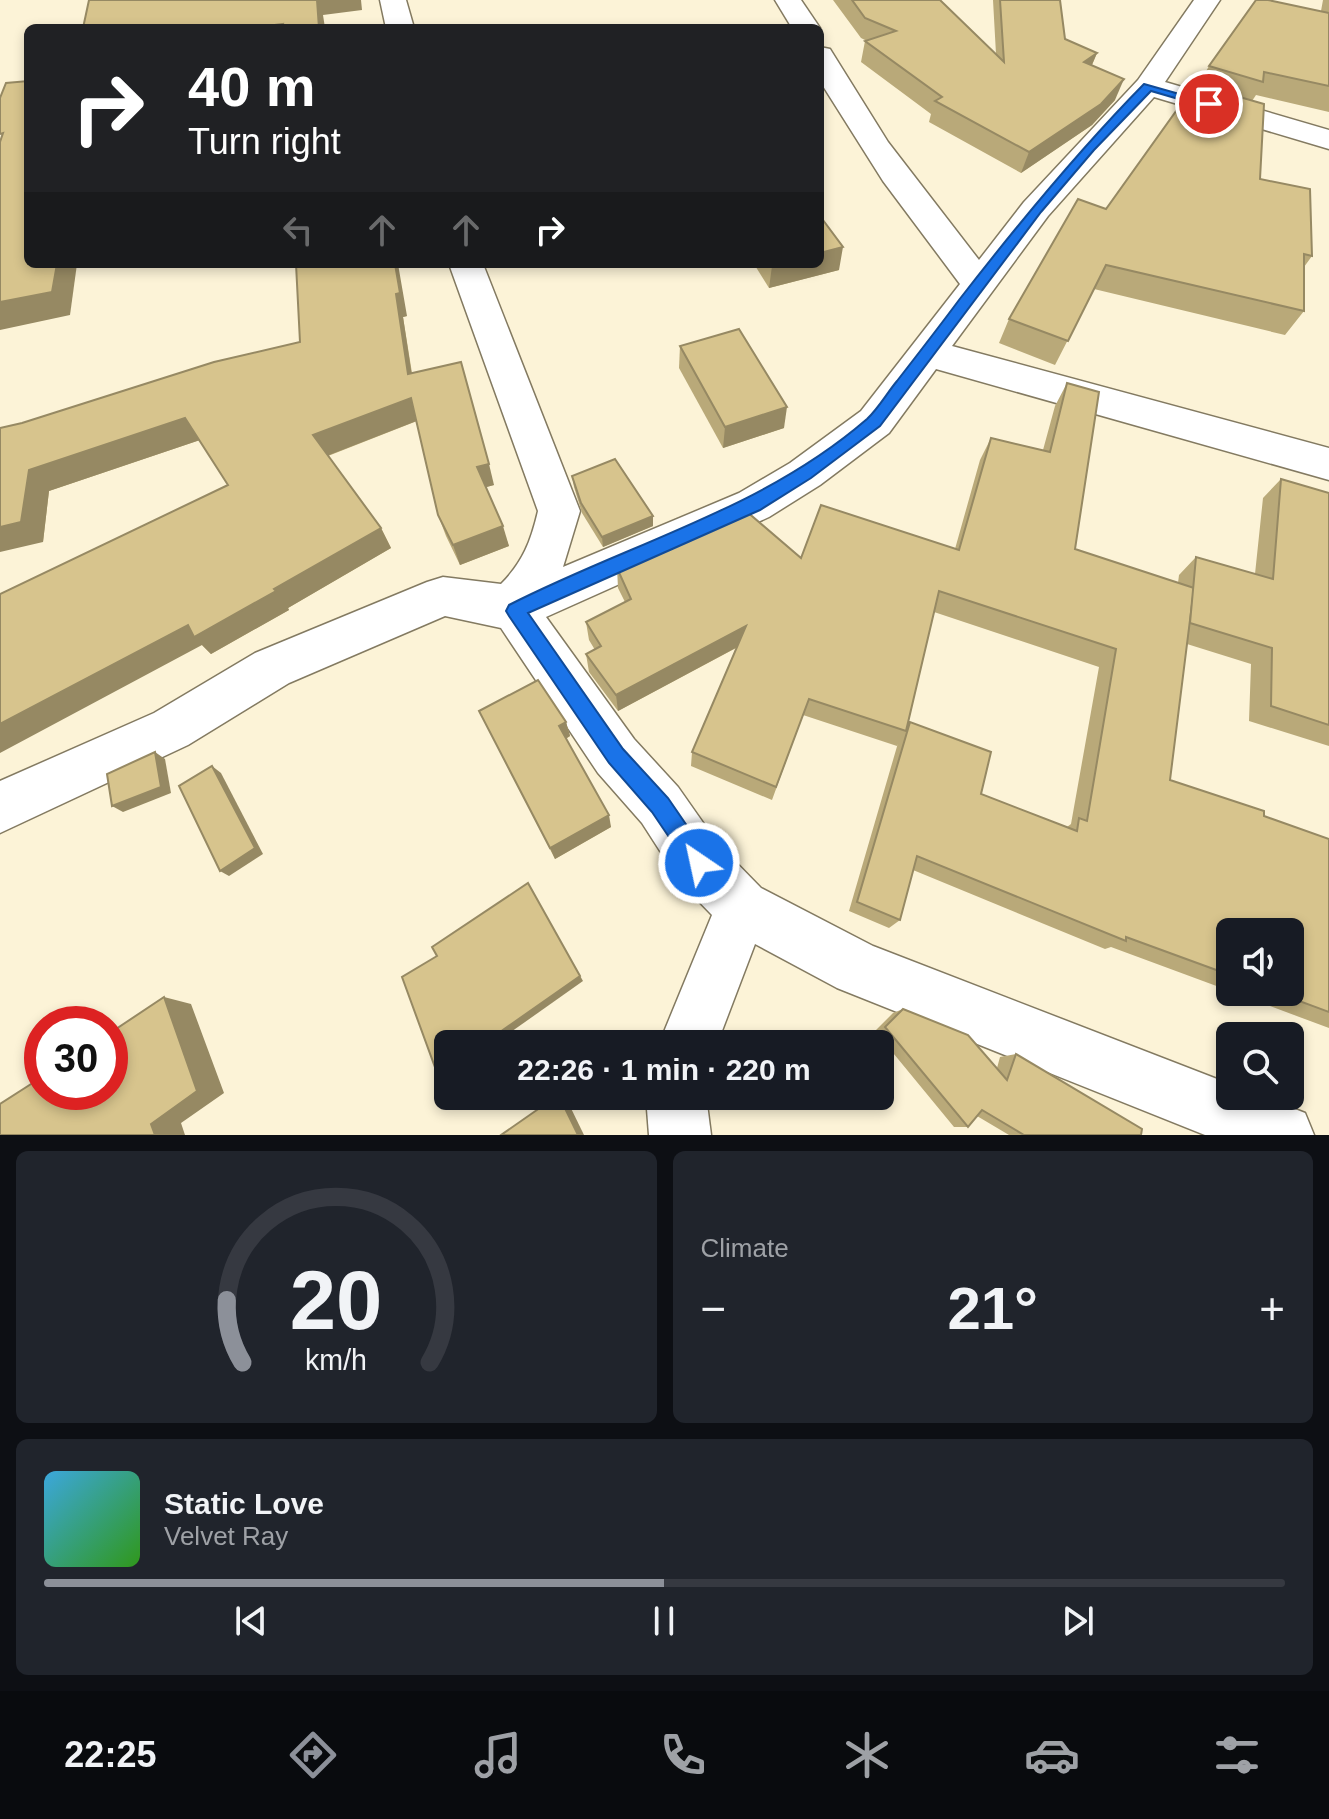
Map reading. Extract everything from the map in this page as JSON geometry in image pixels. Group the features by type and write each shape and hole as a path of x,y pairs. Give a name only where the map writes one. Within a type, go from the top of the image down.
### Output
{"street":[{"path":"393,0 399,24"},
{"path":"788,0 803,24"},
{"path":"443,596 515,611 553,591 679,540 754,505 805,474 875,422 1036,209 1148,86 1203,2"},
{"path":"824,62 844,100 914,203 980,285"},
{"path":"1148,86 1329,140"},
{"path":"0,807 171,729 272,668 443,596 510,605 533,583 551,548 559,511 468,268"},
{"path":"927,353 1329,464"},
{"path":"515,611 616,756 660,805 699,863 742,907 857,968 1283,1135"},
{"path":"694,1030 742,907"},
{"path":"677,1110 680,1135"}],"building":[{"path":"89,0 317,0 319,24 283,24 84,24"},
{"path":"852,0 940,0 1004,62 1000,0 1060,0 1065,39 1097,53 1084,62 1124,79 1101,104 1029,152 935,101 942,97 865,41 896,31 865,18"},
{"path":"1256,0 1329,13 1329,86 1264,72 1263,82 1209,66"},
{"path":"24,81 24,268 56,268 52,292 0,302 0,142 3,133 0,134 0,98 6,83"},
{"path":"1198,85 1264,104 1260,179 1310,189 1312,256 1304,254 1304,311 1106,265 1068,341 1009,319 1078,199 1106,209 1184,100 1193,103"},
{"path":"824,221 843,247 824,252"},
{"path":"296,268 396,268 400,293 396,294 408,374 461,362 489,464 477,467 503,526 453,545 438,515 411,398 313,435 381,528 194,637 188,625 0,724 0,594 228,485 185,418 29,470 21,522 0,527 0,428 214,362 300,342"},
{"path":"739,329 787,407 725,427 680,346"},
{"path":"1067,383 1099,392 1075,549 1194,588 1170,780 1264,811 1264,816 1329,839 1329,1012 1304,1003 1304,918 1216,918 1216,970 1126,937 1126,941 917,856 900,920 857,902 910,722 991,752 981,794 1077,831 1079,818 1087,821 1116,649 939,591 906,731 809,699 776,787 692,752 746,626 616,695 586,654 601,646 586,622 631,599 617,568 746,511 801,558 821,505 959,550 991,438 1050,452"},
{"path":"615,459 653,516 602,537 581,503 572,476"},
{"path":"1281,479 1329,493 1329,725 1271,706 1272,648 1190,623 1196,557 1273,579"},
{"path":"538,680 566,722 559,726 609,815 550,848 479,711"},
{"path":"155,752 161,787 112,806 107,774"},
{"path":"212,766 255,848 220,871 179,786"},
{"path":"528,883 580,976 503,1030 434,1030 434,1065 402,977 437,956 432,947"},
{"path":"164,997 197,1091 151,1124 155,1135 0,1135 0,1104 24,1089 24,1110 128,1110 128,1021"},
{"path":"903,1009 968,1035 1007,1080 1016,1054 1142,1129 1141,1135 1024,1135 982,1110 968,1127 894,1038 894,1030 885,1027"},
{"path":"537,1110 566,1110 578,1135 501,1135"}],"route":[{"path":"699,863 660,805 616,756 515,611 553,591 679,540 754,505 805,474 875,422 1036,209 1148,86 1209,104"}]}
